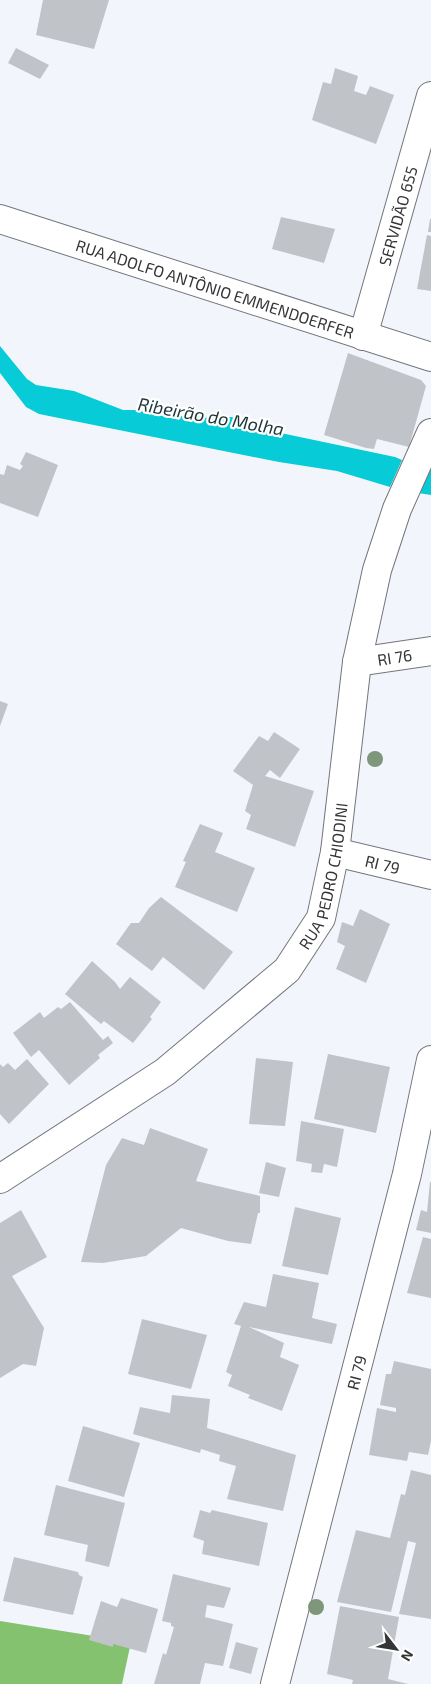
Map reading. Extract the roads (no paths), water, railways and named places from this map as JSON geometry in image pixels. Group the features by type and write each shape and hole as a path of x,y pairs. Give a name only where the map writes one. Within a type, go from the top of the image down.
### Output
{"street":[{"name":"SERVIDÃO 655","path":"363,336 431,96"},
{"name":"RUA ADOLFO ANTÔNIO EMMENDOERFER","path":"0,219 431,358"},
{"name":"RUA PEDRO CHIODINI","path":"0,1179 165,1072 287,970 321,918 335,852 358,662 377,570 397,509 428,441"},
{"name":"RI 76","path":"358,662 431,651"},
{"name":"RI 79","path":"335,852 431,874"},
{"name":"RI 79","path":"275,1684 427,1099 431,1060"}],"water":[{"path":"0,346 27,379 36,385 74,391 123,410 136,410 171,418 188,415 210,418 232,417 257,428 402,460 390,487 337,471 279,462 39,414 26,407 0,373"},
{"path":"428,469 431,470 431,495 418,493"}],"water label":[{"name":"Ribeirão do Molha","path":"211,416"}]}
